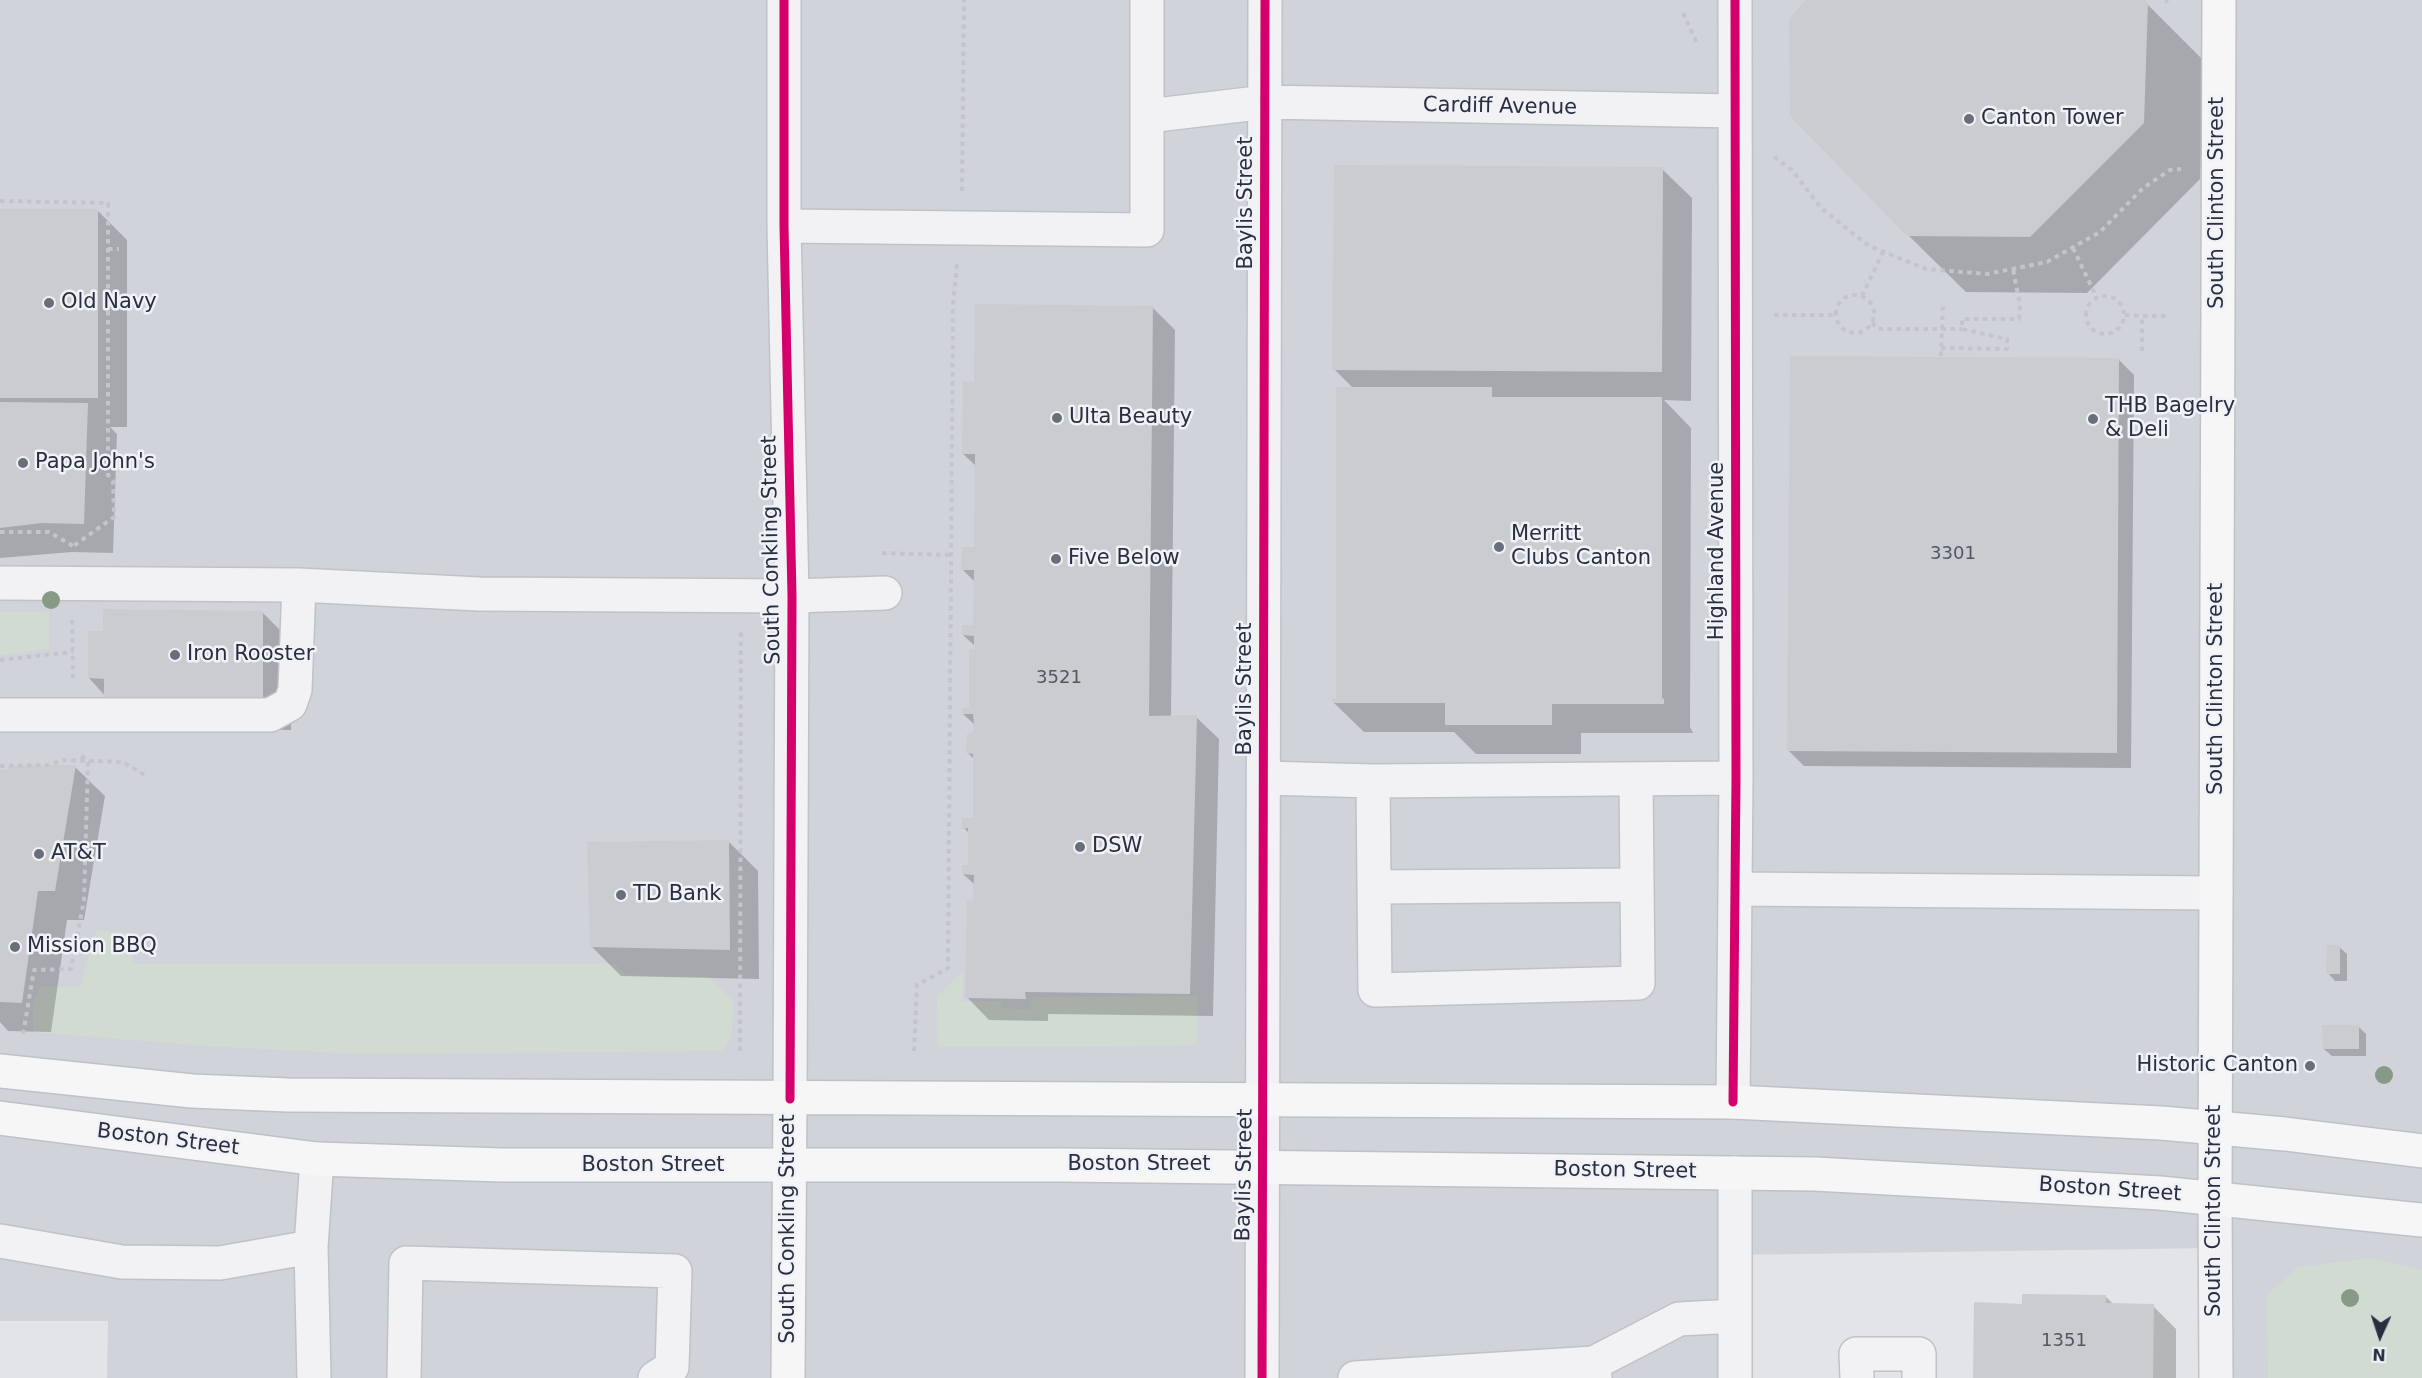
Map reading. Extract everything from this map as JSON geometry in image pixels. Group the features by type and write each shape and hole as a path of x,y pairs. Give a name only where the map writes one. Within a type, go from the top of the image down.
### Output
{"main road":[{"name":"South Clinton Street","path":"2215,1197 2219,0"},
{"path":"0,1071 180,1090 288,1095 1733,1102 2161,1123 2364,1142 2422,1151"},
{"name":"South Conkling Street","path":"788,1378 790,1099"},
{"name":"Boston Street","path":"0,1119 317,1159 513,1166 1262,1167 1735,1173 2074,1186 2215,1197 2422,1220"}],"street":[{"name":"South Conkling Street","path":"784,0 784,226 792,596 790,1099"},
{"path":"784,226 962,226 1147,230 1147,0"},
{"name":"Baylis Street","path":"1262,1378 1265,0"},
{"name":"Highland Avenue","path":"1733,1102 1736,778 1735,0"},
{"name":"Cardiff Avenue","path":"1148,116 1266,102 1735,111"},
{"path":"0,583 299,585 479,594 792,596 885,592"},
{"path":"0,715 270,715 290,704 295,690 299,585"},
{"path":"1264,778 1373,781 1736,778"},
{"path":"1373,781 1376,990 1638,983 1636,779"},
{"path":"1374,887 1637,885"},
{"path":"1735,889 2216,893"},
{"path":"314,1378 311,1247 317,1159"},
{"path":"1734,1378 1735,1173"},
{"name":"South Clinton Street","path":"2215,1197 2216,1378"},
{"path":"0,1241 122,1262 220,1263 311,1247"},
{"path":"404,1378 406,1263 675,1271 672,1367 656,1378"},
{"path":"1355,1378 1595,1370 1679,1320 1735,1316"},
{"path":"1857,1378 1856,1354 1919,1354 1919,1378"}],"path":[{"path":"914,1051 917,985 948,968 952,304 962,226 964,0"},
{"path":"1683,13 1701,52"},
{"path":"1774,157 1792,170 1821,208 1869,246 1926,269 1987,274 2047,262 2100,232 2143,188 2170,170 2181,168"},
{"path":"0,201 108,202 108,475 113,481 114,517 72,545"},
{"path":"2073,247 2097,298"},
{"path":"108,249 119,249"},
{"path":"1863,296 1883,252"},
{"path":"1962,329 1962,319 2019,319 2020,305 2013,269"},
{"path":"1850,295 1863,296 1872,304 1875,317 1863,332 1850,333 1839,326 1836,315 1839,302 1850,295"},
{"path":"2112,297 2122,306 2125,315 2123,325 2113,333 2100,334 2095,332 2087,322 2086,315 2090,304 2097,298 2112,297"},
{"path":"1941,356 1942,304"},
{"path":"1774,315 1836,315"},
{"path":"2125,315 2170,316"},
{"path":"2142,316 2142,351"},
{"path":"1872,323 1878,329 1962,329 2007,339 2007,349 1941,348"},
{"path":"0,532 49,532 82,550"},
{"path":"740,1051 741,629 748,596"},
{"path":"72,609 73,681"},
{"path":"0,660 73,652"},
{"path":"23,1034 34,970 71,969 84,900 88,762 72,746"},
{"path":"0,766 48,765 64,760 123,762 148,777"}],"shaded area":[{"path":"0,0 2422,0 2422,1378 2211,1378 2211,1248 1732,1255 1731,1378 107,1378 108,1321 0,1321"},
{"path":"0,612 49,612 49,649 0,655"},
{"path":"96,931 130,933 133,964 615,964 626,975 709,977 734,1001 731,1038 722,1051 361,1054 205,1046 33,1032 33,1004 40,987 80,987"},
{"path":"963,971 962,1002 1001,1001 1001,1008 1030,1010 1032,997 1198,996 1198,1039 1194,1045 1180,1046 938,1047 937,996"},
{"path":"2370,1258 2422,1270 2422,1378 2268,1378 2267,1295 2298,1267"}],"building":[{"name":"Canton Tower","path":"1806,0 2145,0 2148,3 2144,123 2030,237 1907,236 1790,116 1789,19"},
{"path":"1334,165 1663,167 1662,372 1332,370"},
{"name":"Old Navy","path":"0,209 98,209 98,398 0,398"},
{"path":"975,304 1153,306 1149,716 1197,715 1190,994 1025,992 1026,999 965,998 967,900 973,901 974,875 962,874 962,865 968,865 968,828 962,829 962,818 973,818 973,754 966,753 967,734 973,732 974,724 973,714 962,714 962,708 969,708 969,649 974,649 974,636 962,635 962,625 973,625 974,570 961,570 962,547 974,547 975,454 962,454 963,381 974,382"},
{"path":"1790,356 2119,358 2117,753 1787,751"},
{"name":"Merritt Clubs Canton","path":"1336,387 1492,387 1492,397 1662,397 1662,699 1664,698 1664,704 1552,704 1552,725 1445,725 1445,703 1333,703 1333,698 1336,698"},
{"path":"0,402 88,403 84,524 42,523 0,528"},
{"name":"Iron Rooster","path":"103,609 263,611 263,701 104,700 104,679 88,678 88,631 103,631"},
{"path":"76,765 55,891 38,891 22,1003 0,1002 0,770 7,770 9,766"},
{"path":"729,840 730,950 590,947 587,842"},
{"path":"2327,945 2340,945 2340,974 2326,974"},
{"path":"2322,1025 2359,1025 2359,1049 2323,1049"},
{"path":"2022,1294 2106,1295 2106,1303 2154,1304 2153,1378 1973,1378 1974,1302 2022,1304"}],"cycle path":[{"path":"784,0 784,226 792,596 790,1099"},
{"path":"1262,1378 1265,0"},
{"path":"1733,1102 1736,778 1735,0"}],"place":[{"name":"Canton Tower","path":"1969,119"},
{"name":"Old Navy","path":"49,303"},
{"name":"Ulta Beauty","path":"1057,418"},
{"name":"THB Bagelry & Deli","path":"2093,419"},
{"name":"Papa John's","path":"23,463"},
{"name":"Merritt Clubs Canton","path":"1499,547"},
{"name":"Five Below","path":"1056,559"},
{"name":"Iron Rooster","path":"175,655"},
{"name":"DSW","path":"1080,847"},
{"name":"AT&T","path":"39,854"},
{"name":"TD Bank","path":"621,895"},
{"name":"Mission BBQ","path":"15,947"},
{"name":"Historic Canton","path":"2310,1066"}]}
